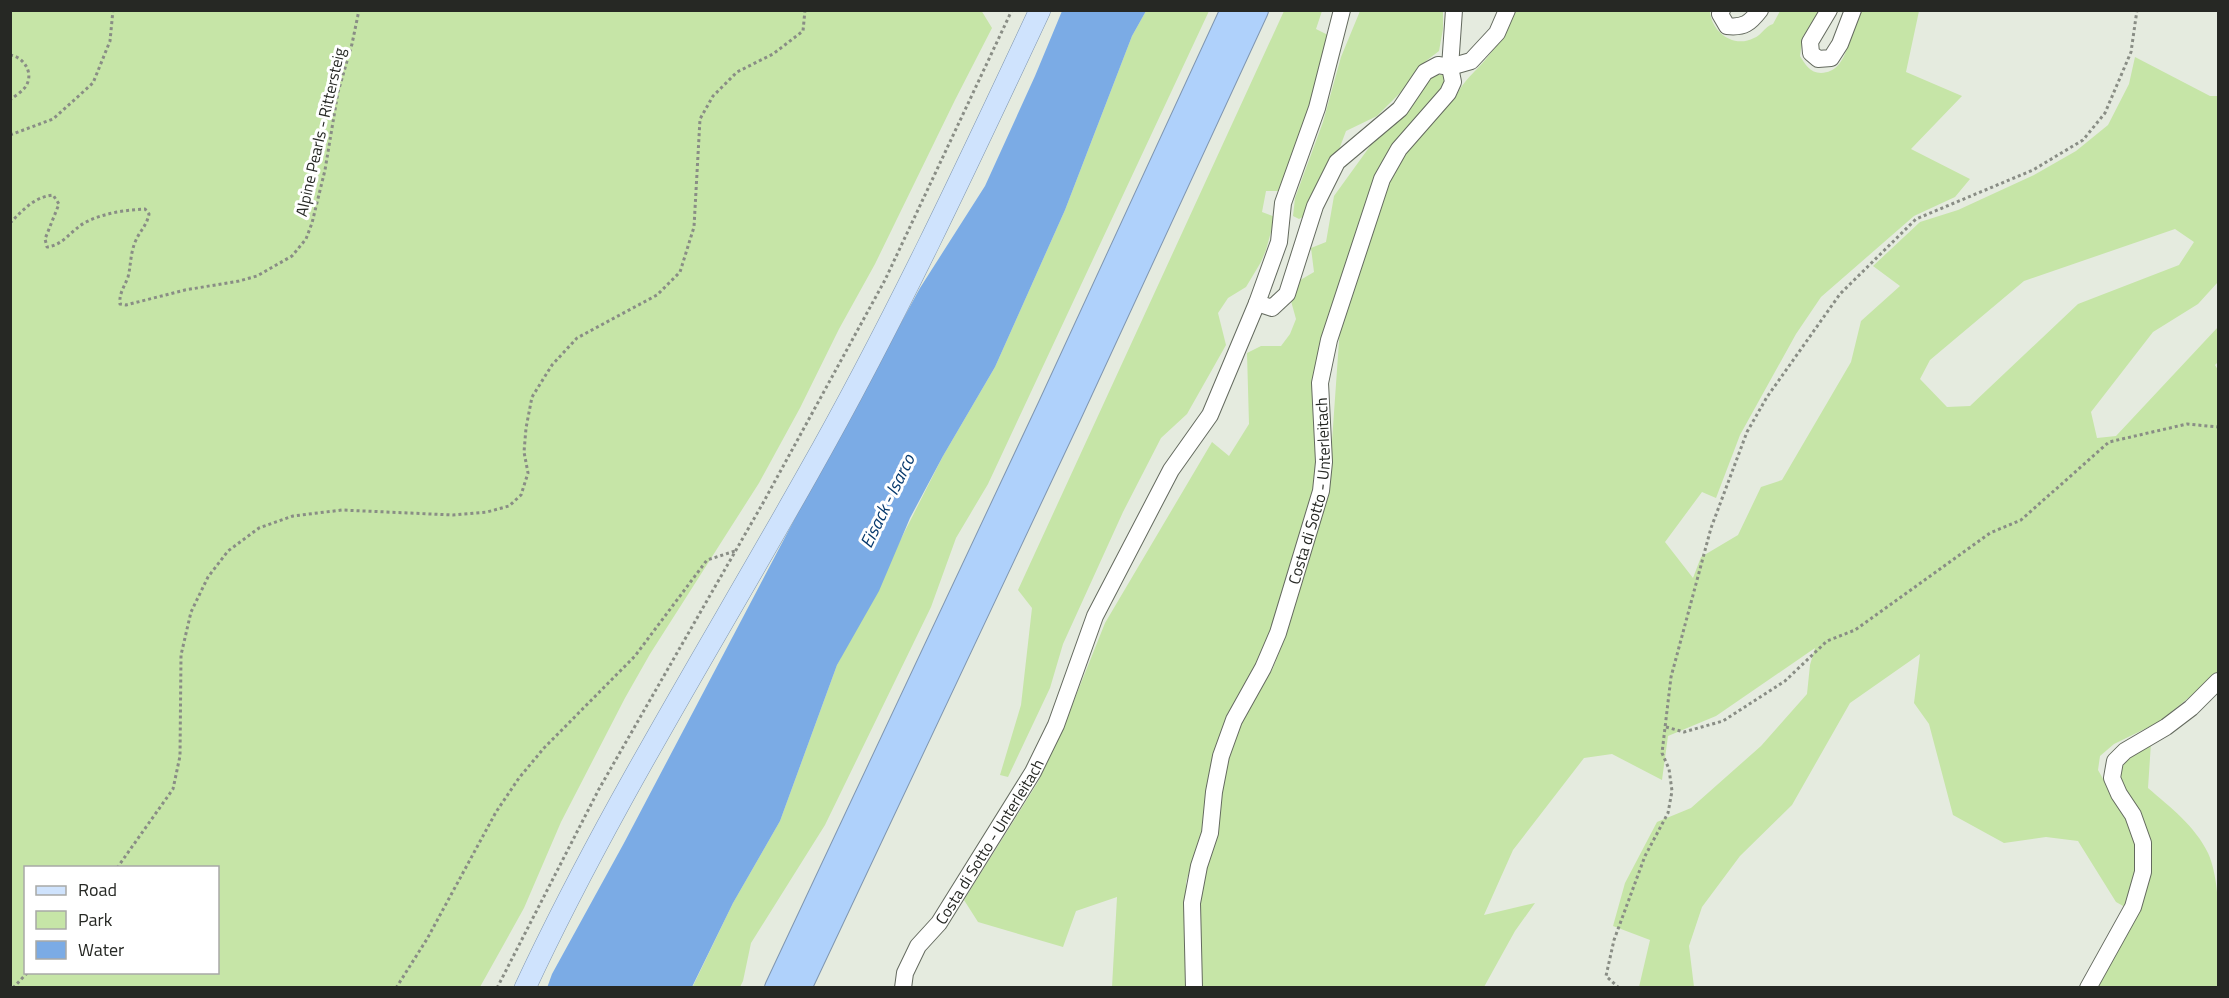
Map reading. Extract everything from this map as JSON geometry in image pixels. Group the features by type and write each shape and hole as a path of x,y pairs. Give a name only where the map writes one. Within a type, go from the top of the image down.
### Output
{"highway":[{"path":"777,987 1045,418 1233,10"},
{"path":"800,987 1064,426 1256,10"}],"main road":[{"path":"525,987 556,922 606,829 865,371 918,267 1040,10"}],"street":[{"name":"Costa di Sotto - Unterleitach","path":"903,987 905,973 918,946 945,914 1033,772 1056,725 1095,616 1171,470 1210,416 1257,303 1279,242 1283,203 1317,108 1342,10"},
{"name":"Costa di Sotto - Unterleitach","path":"1194,987 1192,903 1199,866 1210,833 1214,792 1221,756 1234,720 1263,669 1278,633 1321,491 1324,462 1320,383 1329,340 1382,179 1399,150 1448,93 1452,82 1450,67 1454,10"},
{"path":"1257,303 1272,308 1287,294 1315,206 1337,162 1400,109 1425,72 1438,65 1450,67 1471,61 1497,33 1507,10"},
{"path":"1722,10 1720,14 1727,26 1740,27 1751,22 1760,10"},
{"path":"1829,10 1810,42 1811,53 1818,59 1832,58 1853,10"},
{"path":"2088,987 2133,907 2143,872 2143,843 2133,814 2119,795 2112,778 2115,761 2125,751 2166,727 2191,708 2218,681"}],"path":[{"path":"10,135 53,119 93,82 110,41 113,10"},
{"name":"Alpine Pearls - Rittersteig","path":"10,223 31,203 53,195 59,204 45,239 47,248 57,246 86,222 118,211 145,209 149,214 147,223 136,239 129,262 128,276 119,295 120,304 126,305 185,290 239,281 276,267 292,256 306,239 312,223 325,170 338,92 359,10"},
{"path":"118,866 173,789 180,756 181,655 191,612 208,577 228,551 259,528 293,516 342,510 476,513 509,506 522,495 528,473 524,452 532,397 552,365 577,338 657,295 681,272 694,227 700,119 713,96 736,72 773,54 803,31 806,10"},
{"path":"497,987 599,789 763,503 885,280 1012,10"},
{"path":"1619,987 1606,976 1614,940 1645,855 1668,813 1672,791 1669,769 1662,753 1671,676 1711,528 1747,432 1767,397 1840,294 1916,219 2033,170 2083,140 2105,113 2131,52 2138,10"},
{"path":"10,55 24,60 29,75 26,86 10,100"},
{"path":"1665,727 1684,732 1723,721 1785,681 1827,641 1855,630 1990,533 2021,520 2109,442 2187,424 2218,427"},
{"path":"396,987 427,939 496,812 519,777 544,748 635,656 707,560 735,551"},
{"path":"13,987 26,974"}],"green space":[{"path":"981,10 992,28 875,264 759,483 650,654 625,698 561,822 524,908 480,987 11,987 11,11"},
{"path":"1146,11 1209,11 988,484 956,538 931,607 825,825 751,943 740,987 692,988 733,903 780,821 837,665 943,456 995,367 1065,210 1132,36"},
{"path":"1284,11 1322,11 1316,29 1328,35 1317,82 1280,191 1266,191 1262,212 1275,217 1266,250 1246,287 1228,298 1218,313 1226,345 1187,414 1161,438 1123,512 1063,644 1050,688 1008,777 1000,775 1021,705 1032,608 1018,590"},
{"path":"1360,11 1443,11 1439,51 1426,61 1410,83 1377,116 1346,131 1337,155 1308,214 1299,219 1293,216 1295,198 1323,122 1341,57"},
{"path":"1515,11 1710,11 1714,25 1724,36 1731,40 1746,41 1759,35 1773,24 1780,11 1823,11 1803,36 1800,56 1811,70 1821,73 1831,71 1843,58 1859,11 1919,11 1906,72 1962,96 1911,149 1970,179 1955,197 1914,216 1821,297 1796,334 1740,435 1716,498 1702,492 1665,542 1693,578 1701,557 1738,535 1761,487 1782,480 1851,362 1861,321 1900,286 1873,266 1920,222 1958,210 2034,175 2076,151 2108,125 2129,84 2135,57 2210,96 2218,96 2218,282 2198,304 2153,332 2091,412 2097,438 2116,436 2218,327 2218,362 2215,365 2218,370 2218,670 2214,677 2159,722 2114,744 2100,756 2098,770 2137,830 2138,871 2125,907 2116,902 2078,841 2046,837 2004,843 1953,815 1929,724 1914,703 1920,654 1850,703 1792,805 1740,856 1702,907 1689,946 1694,987 1639,987 1650,940 1613,926 1625,883 1657,822 1691,808 1761,746 1807,694 1810,665 1815,648 1716,716 1668,736 1662,780 1612,754 1584,758 1513,850 1484,915 1535,903 1515,931 1484,987 1200,988 1197,905 1220,789 1238,728 1273,668 1285,638 1329,484 1340,327 1386,187 1405,154 1491,53","holes":["2175,229 2194,242 2179,265 2078,304 1970,406 1947,407 1920,379 1930,360 2024,281"]},
{"path":"1431,75 1444,75 1446,84 1394,145 1324,329 1312,384 1316,472 1310,504 1273,624 1255,669 1217,746 1208,779 1203,829 1186,882 1186,987 1112,987 1117,897 1076,911 1063,947 978,922 964,900 1038,782 1061,733 1105,623 1212,442 1229,456 1249,424 1247,353 1261,346 1281,346 1290,334 1296,319 1291,301 1297,282 1314,272 1311,248 1326,242 1334,196 1373,142"},
{"path":"2151,743 2148,788 2196,834 2203,843 2213,867 2219,918 2218,987 2097,986 2147,873 2120,780 2126,761 2134,753"}],"water":[{"name":"Eisack - Isarco","path":"1062,11 1146,11 1132,36 1065,210 995,367 910,518 879,591 837,665 780,821 733,903 692,987 547,988 552,974 920,288 985,186"}]}
